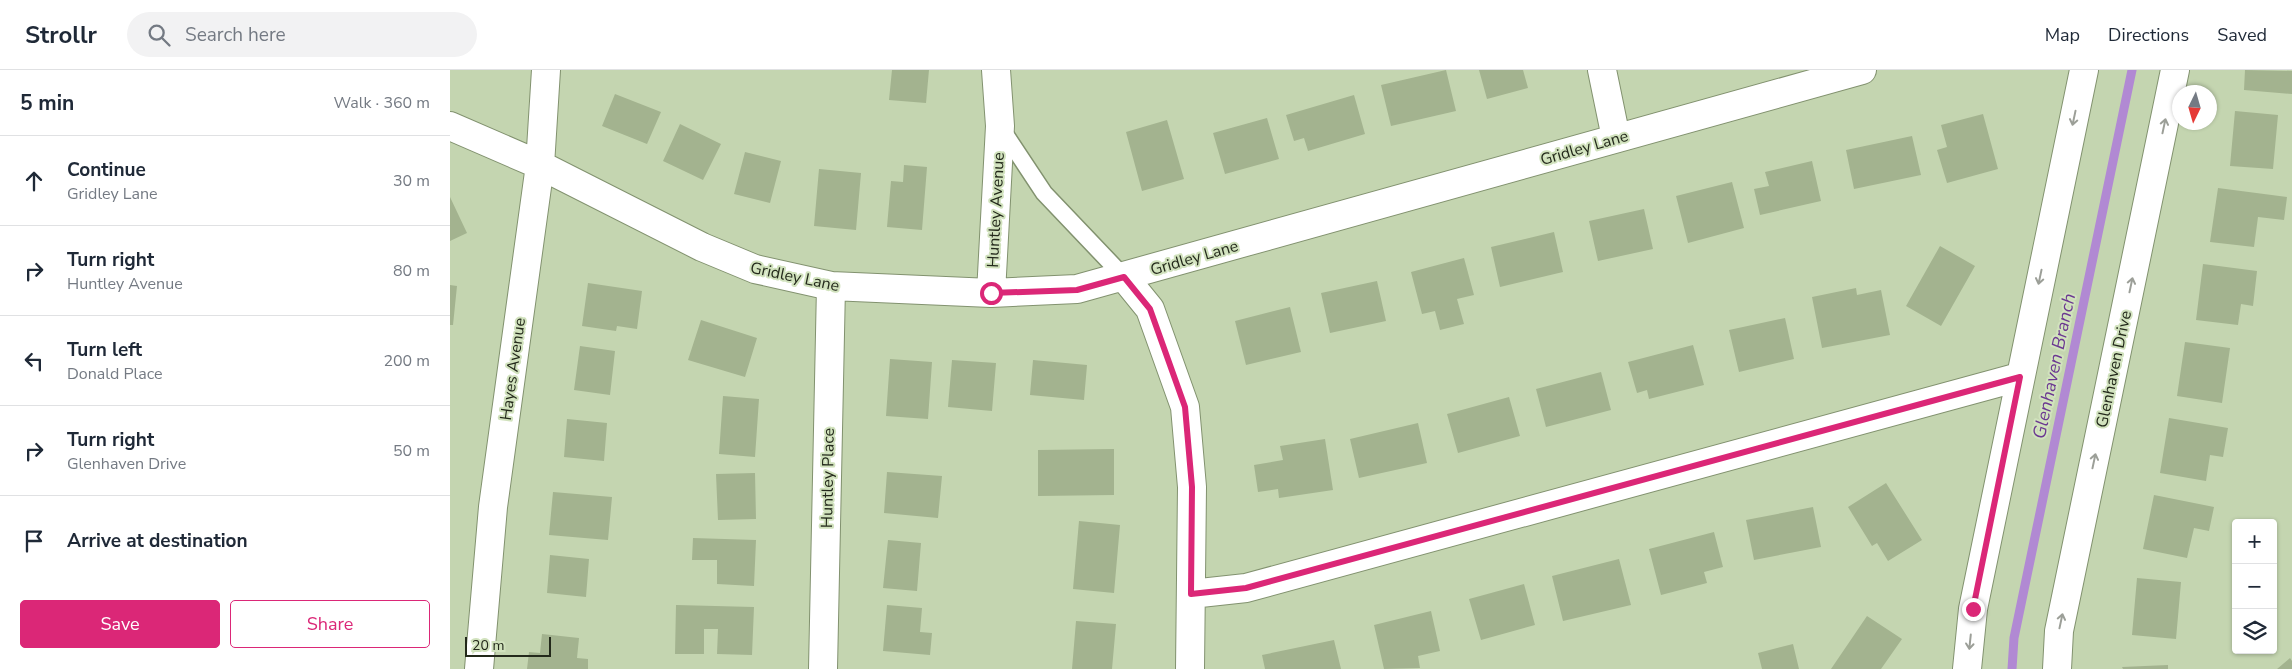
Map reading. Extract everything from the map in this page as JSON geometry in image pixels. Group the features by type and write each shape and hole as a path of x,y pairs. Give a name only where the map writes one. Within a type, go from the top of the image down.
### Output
{"street":[{"name":"Hayes Avenue","path":"478,669 493,507 540,165 546,70"},
{"name":"Huntley Avenue","path":"991,293 1000,126 996,70"},
{"path":"1602,70 1616,138"},
{"name":"Gridley Lane","path":"450,126 540,165 702,248 755,268 831,286 991,293 1077,290 1862,70"},
{"path":"1967,669 1973,609 2084,70"},
{"name":"Glenhaven Drive","path":"2057,669 2059,631 2175,70"},
{"name":"Huntley Avenue","path":"1124,277 1150,309 1185,407 1192,487 1190,669"},
{"name":"Huntley Place","path":"823,669 831,286"},
{"path":"1191,594 1246,588 2020,377"}],"lane":[{"name":"Huntley Avenue","path":"1000,126 1044,192 1124,277"}],"building":[{"path":"892,70 929,70 926,103 889,100"},
{"path":"1446,70 1456,111 1391,126 1381,85"},
{"path":"1479,70 1523,70 1528,88 1487,99"},
{"path":"2245,70 2292,71 2292,94 2244,90"},
{"path":"615,94 661,112 647,144 602,126"},
{"path":"1354,95 1365,134 1308,151 1304,138 1294,141 1286,115"},
{"path":"2235,111 2278,115 2273,169 2230,166"},
{"path":"1983,114 1998,169 1947,183 1937,150 1947,147 1941,125"},
{"path":"1267,118 1279,159 1225,174 1213,133"},
{"path":"1167,120 1184,179 1142,191 1126,132"},
{"path":"680,124 721,144 703,180 663,161"},
{"path":"1912,136 1921,175 1854,189 1846,150"},
{"path":"745,152 781,161 770,203 734,194"},
{"path":"1812,161 1821,201 1760,215 1754,189 1769,186 1765,172"},
{"path":"904,165 927,167 922,230 887,227 891,181 903,182"},
{"path":"819,169 861,173 856,230 814,226"},
{"path":"1732,182 1744,228 1688,243 1676,196"},
{"path":"2218,188 2287,197 2284,220 2258,217 2254,247 2210,242"},
{"path":"450,197 467,233 450,241"},
{"path":"1644,209 1653,249 1598,261 1589,221"},
{"path":"1554,232 1563,272 1500,287 1491,247"},
{"path":"1940,246 1975,266 1941,326 1906,306"},
{"path":"1464,258 1474,295 1457,299 1464,324 1440,330 1435,311 1422,314 1411,272"},
{"path":"2203,264 2257,271 2253,306 2241,304 2238,325 2196,320"},
{"path":"1377,281 1386,321 1330,333 1321,293"},
{"path":"588,283 642,291 637,329 617,326 616,331 582,326"},
{"path":"450,285 457,286 453,325 450,325"},
{"path":"1856,288 1857,295 1881,290 1890,335 1822,348 1812,297"},
{"path":"1290,307 1301,352 1246,365 1235,321"},
{"path":"1785,318 1794,359 1739,372 1729,330"},
{"path":"701,320 757,338 745,377 688,360"},
{"path":"2185,342 2230,348 2222,403 2177,396"},
{"path":"1693,345 1704,385 1649,399 1647,390 1637,393 1628,362"},
{"path":"580,346 615,351 610,395 574,390"},
{"path":"890,359 932,362 928,419 886,416"},
{"path":"952,360 996,363 992,411 948,407"},
{"path":"1033,360 1087,365 1084,400 1030,395"},
{"path":"1601,372 1611,410 1546,427 1536,389"},
{"path":"723,396 759,399 755,457 719,454"},
{"path":"1509,397 1520,436 1458,453 1447,414"},
{"path":"2169,418 2228,428 2223,457 2210,455 2206,481 2160,473"},
{"path":"567,419 607,423 604,461 564,457"},
{"path":"1418,423 1427,463 1359,478 1350,439"},
{"path":"1325,439 1333,490 1279,498 1278,489 1258,492 1254,465 1283,460 1280,446"},
{"path":"1114,449 1114,495 1038,496 1038,450"},
{"path":"887,472 942,476 938,518 884,513"},
{"path":"755,473 756,519 718,520 716,474"},
{"path":"1886,483 1922,540 1888,561 1877,543 1872,546 1848,507"},
{"path":"553,492 612,497 608,540 549,535"},
{"path":"2154,495 2214,507 2209,531 2194,528 2187,558 2143,549"},
{"path":"1813,507 1821,547 1754,560 1746,520"},
{"path":"1079,521 1120,525 1114,593 1073,589"},
{"path":"1714,532 1723,567 1704,572 1707,583 1661,595 1649,549"},
{"path":"693,538 756,540 754,586 717,584 717,560 692,560"},
{"path":"888,540 921,543 917,591 883,588"},
{"path":"550,555 589,559 586,597 547,593"},
{"path":"1619,559 1631,605 1563,621 1552,576"},
{"path":"2137,578 2181,582 2176,639 2132,635"},
{"path":"1524,584 1535,625 1481,640 1469,599"},
{"path":"676,605 754,607 752,655 717,654 718,629 704,629 704,654 675,654"},
{"path":"887,605 922,608 920,632 932,633 930,655 883,651"},
{"path":"1431,611 1440,651 1418,656 1420,668 1384,669 1374,625"},
{"path":"1867,616 1902,639 1881,669 1831,669"},
{"path":"1076,621 1116,624 1112,669 1072,669"},
{"path":"542,634 579,638 577,658 588,659 588,669 527,669 529,652 540,653"},
{"path":"1334,640 1341,669 1265,669 1262,655"},
{"path":"1793,644 1799,669 1762,669 1758,653"},
{"path":"2290,658 2292,669 2277,669"},
{"path":"2168,665 2168,669 2123,669 2122,667"}],"waterway":[{"name":"Glenhaven Branch","path":"2012,669 2014,638 2132,70"}],"route":[{"path":"991,293 1077,290 1124,277 1150,309 1185,407 1192,487 1191,594 1246,588 2020,377 1973,609"}]}
